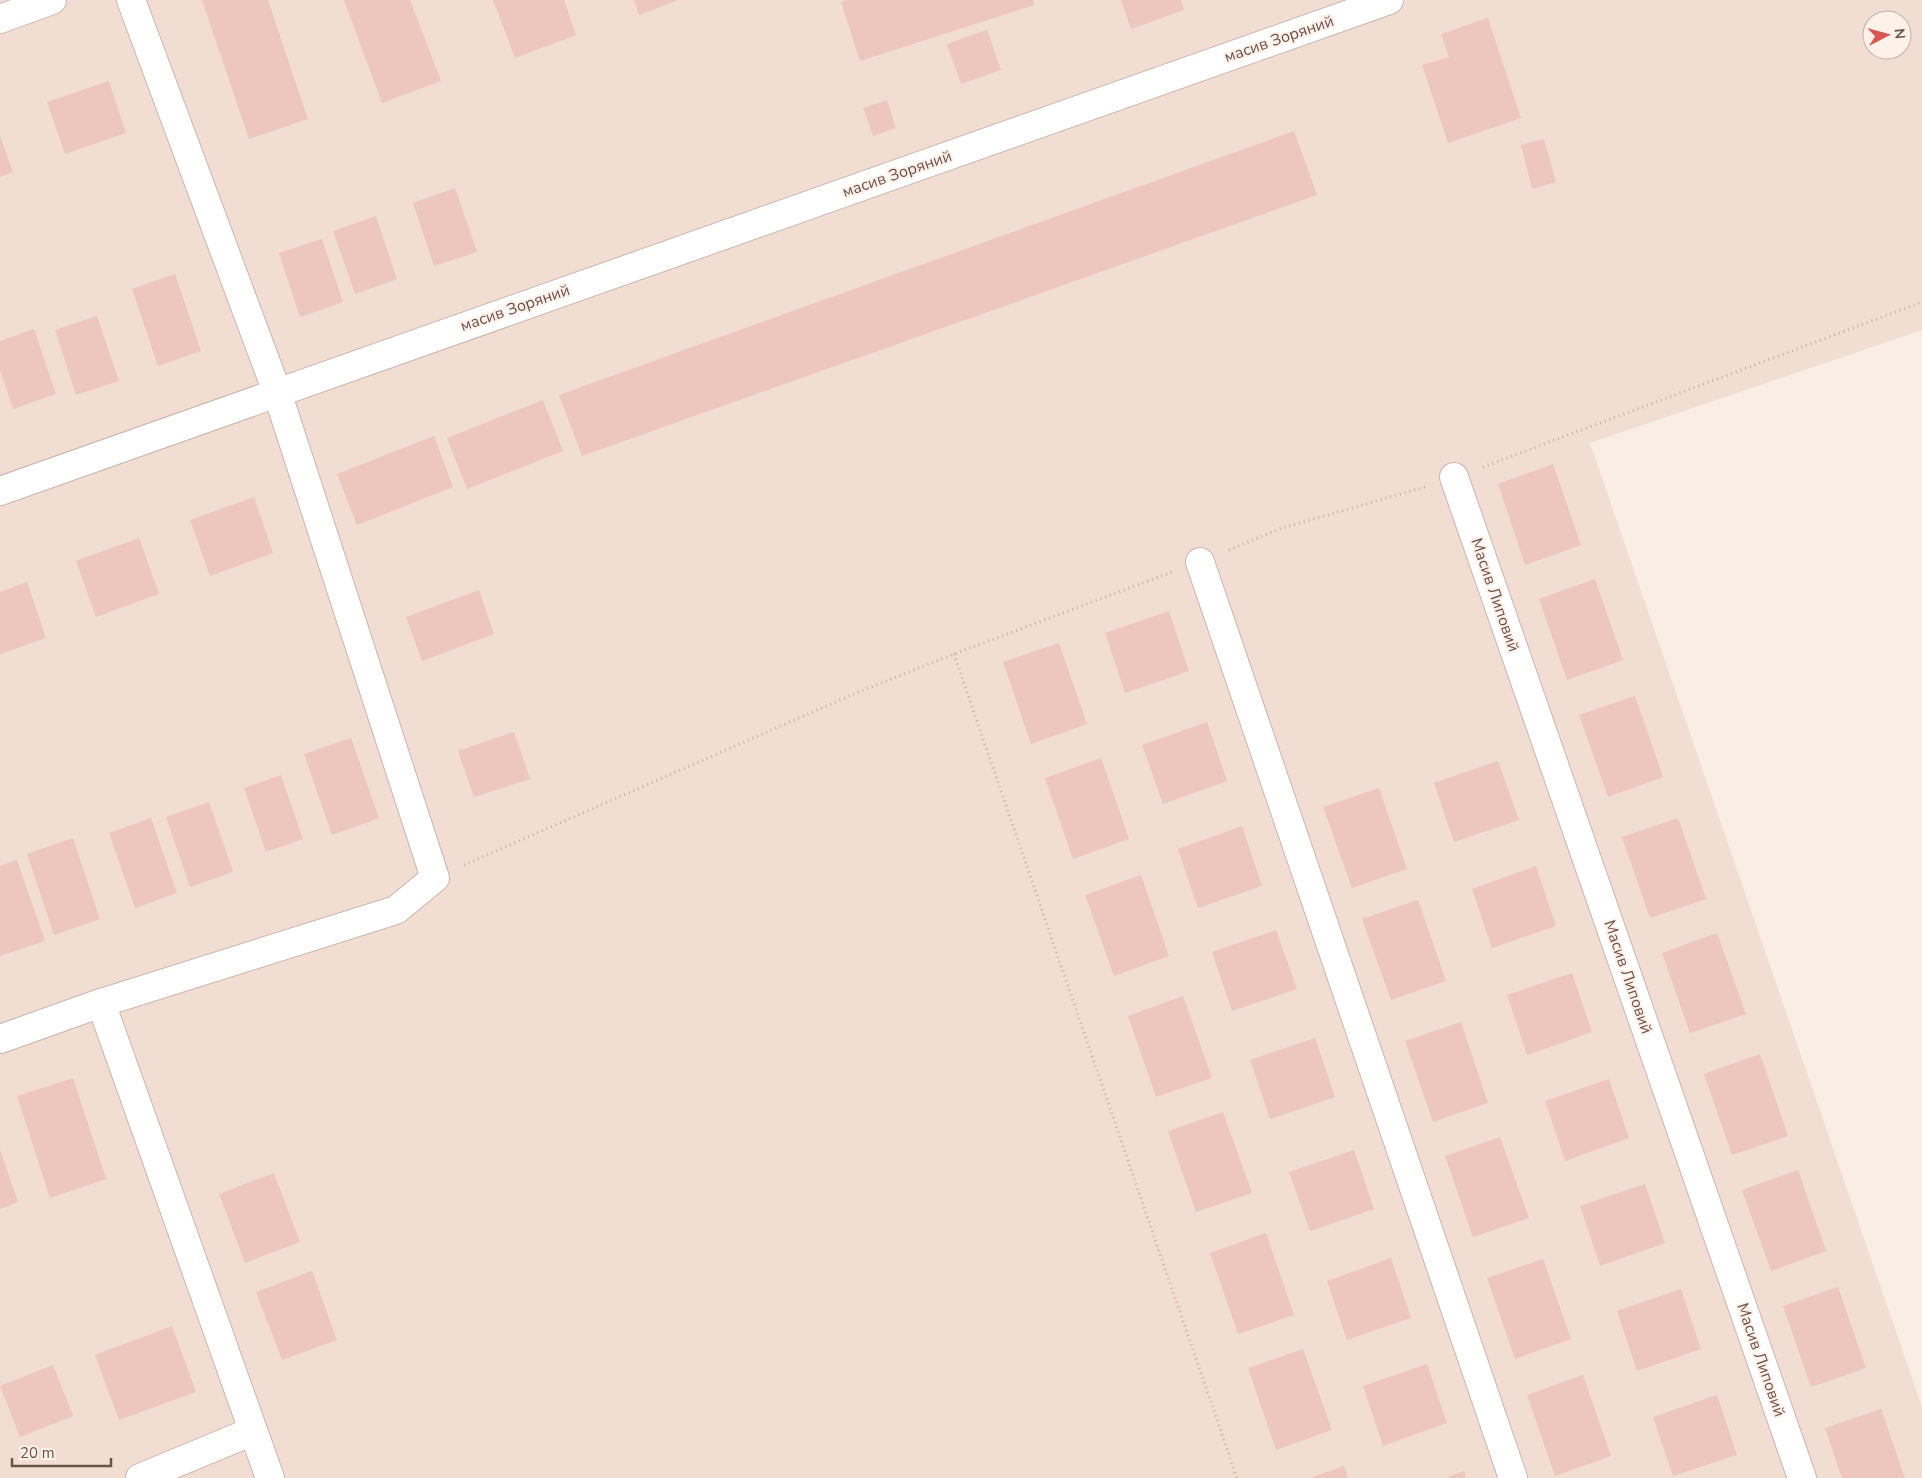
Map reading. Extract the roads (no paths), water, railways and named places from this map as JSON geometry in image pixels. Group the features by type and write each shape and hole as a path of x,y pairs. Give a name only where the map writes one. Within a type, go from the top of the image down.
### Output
{"street":[{"path":"0,19 52,0"},
{"path":"0,1039 101,1003 396,910 435,878 277,392 131,0"},
{"name":"масив Зоряний","path":"0,491 1390,0"},
{"name":"Масив Липовий","path":"1454,477 1802,1478"},
{"path":"1200,562 1513,1478"},
{"path":"101,1003 270,1478"},
{"path":"140,1478 253,1431"}]}
